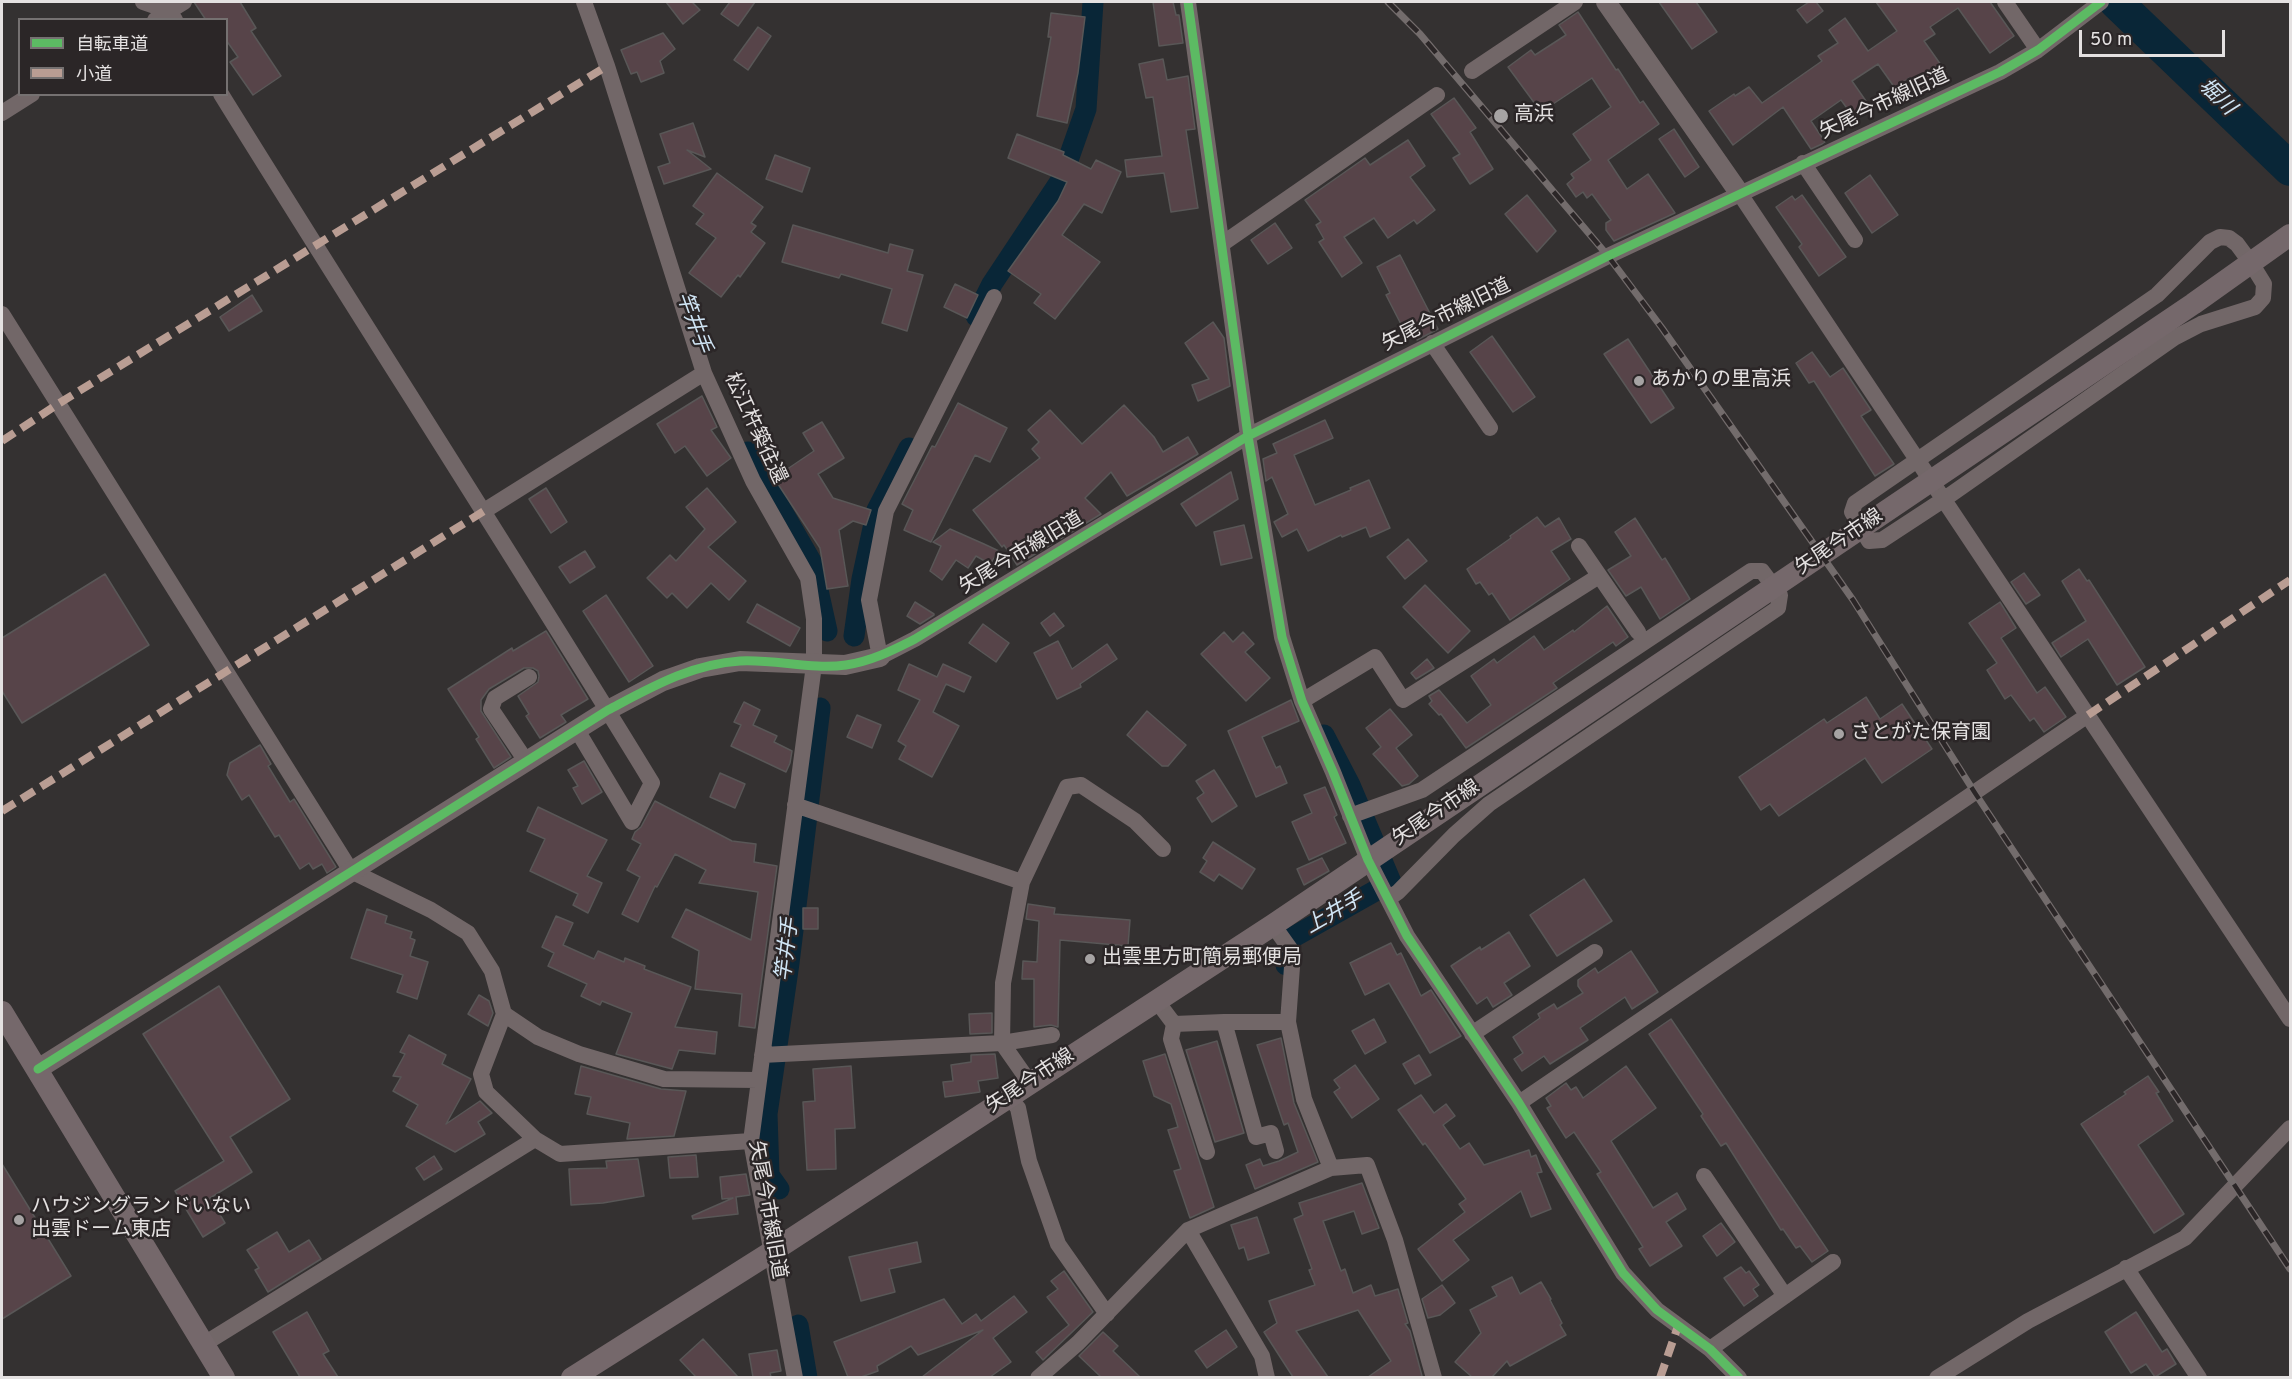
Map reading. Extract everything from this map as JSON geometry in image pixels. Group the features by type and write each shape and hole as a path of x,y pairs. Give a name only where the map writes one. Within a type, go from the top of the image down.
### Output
{"main road":[{"name":"矢尾今市線","path":"572,1377 772,1251 1273,925 2193,304 2290,234"},
{"path":"2,1012 224,1377"}],"street":[{"path":"143,2 166,17 184,2"},
{"name":"松江杵築往還","path":"584,2 607,66 704,373 753,481 808,578 814,619 814,665"},
{"path":"1188,2 1248,436 1282,637 1302,701 1368,860 1407,936 1519,1103 1623,1273 1657,1310 1710,1349 1739,1377"},
{"path":"1472,71 1575,2"},
{"path":"1606,2 1740,194 2290,1019"},
{"path":"2005,2 2038,50"},
{"name":"矢尾今市線旧道","path":"795,1377 751,1141 814,665 845,665 880,657 915,639 1248,436 1432,343 1740,194 2000,72 2038,50 2098,4"},
{"path":"1222,244 1437,95"},
{"path":"2,113 29,96"},
{"path":"222,96 484,511 652,783 632,822 577,730"},
{"path":"1803,164 1855,240"},
{"path":"2220,237 2229,238 2257,258 2264,284 2263,298 2255,307 2201,324 2174,338 1943,500 1882,540 1869,541 1852,512 1855,502 2157,295 2210,242 2220,237"},
{"path":"880,657 868,600 886,511 994,297"},
{"path":"2,314 351,871 431,910 468,933 492,971 504,1014 481,1074 486,1092 535,1139 560,1154 751,1141"},
{"path":"1432,343 1490,428"},
{"path":"484,511 704,373"},
{"path":"1579,546 1638,632"},
{"path":"1350,816 1422,790 1751,571 1762,571 1780,595 1778,608 1489,804 1388,899"},
{"path":"1302,701 1375,657 1403,700 1599,576"},
{"path":"38,1069 608,710 663,681 700,668 740,661 814,665"},
{"path":"526,761 491,709 495,698 529,677"},
{"path":"1519,1103 2088,715"},
{"path":"1030,1083 1002,1043 1004,983 1022,882 1067,788 1081,785 1135,821 1163,849"},
{"path":"795,805 1022,882"},
{"path":"1273,925 1293,954 1288,1023 1304,1100 1331,1168"},
{"path":"1472,1034 1595,952"},
{"path":"1156,1000 1174,1024 1171,1039 1207,1152"},
{"path":"504,1014 537,1037 569,1050 664,1078 758,1080"},
{"path":"1224,1022 1256,1137 1271,1133 1276,1151"},
{"path":"1174,1024 1288,1023"},
{"path":"762,1056 1002,1043 1052,1035"},
{"path":"1010,1097 1018,1108 1029,1161 1058,1244 1107,1314"},
{"path":"1937,1377 2028,1321 2185,1238 2290,1128"},
{"path":"204,1344 535,1139"},
{"path":"1038,1377 1107,1314 1188,1230 1331,1168 1367,1165 1395,1240 1434,1377"},
{"path":"1704,1176 1785,1296"},
{"path":"1188,1230 1262,1356 1267,1377"},
{"path":"1710,1349 1833,1262"},
{"path":"2126,1268 2199,1377"}],"building":[{"path":"194,2 240,2 256,28 251,31 281,76 253,95 230,62 238,57 228,43 228,18 205,18"},
{"path":"666,2 692,2 700,10 683,24"},
{"path":"730,2 755,2 738,26 721,14"},
{"path":"1153,2 1173,2 1176,15 1179,15 1183,43 1159,46"},
{"path":"1659,2 1696,2 1717,32 1692,49"},
{"path":"1809,2 1816,2 1823,11 1807,23 1797,10"},
{"path":"1876,2 1990,2 2014,36 1990,53 1958,8 1930,27 1935,34 1924,41 1946,72 1918,91 1909,78 1895,88 1878,64 1852,81 1868,104 1852,115 1841,100 1811,121 1825,142 1822,144 1811,149 1783,107 1733,145 1709,111 1749,87 1762,103 1822,61 1818,56 1838,43 1829,30 1845,18 1868,51 1897,31"},
{"path":"1578,12 1616,70 1618,69 1640,103 1643,101 1659,124 1608,160 1627,189 1648,174 1675,213 1614,241 1606,230 1606,223 1611,220 1592,194 1587,198 1583,192 1576,197 1567,184 1574,178 1571,174 1591,160 1573,134 1611,107 1592,78 1541,112 1508,67 1531,50 1535,55 1566,35 1559,25"},
{"path":"1051,13 1085,17 1078,73 1067,123 1037,116 1051,37 1048,37"},
{"path":"758,27 771,36 748,70 734,60"},
{"path":"663,33 675,49 660,61 664,73 641,82 637,72 631,74 621,50"},
{"path":"1163,59 1167,80 1188,76 1195,129 1186,130 1198,208 1171,212 1164,173 1127,177 1125,160 1162,156 1153,97 1146,98 1139,64"},
{"path":"1454,98 1476,128 1470,132 1493,169 1470,184 1453,158 1460,154 1431,114"},
{"path":"693,123 705,157 687,150 711,169 664,184 658,167 670,163 660,134"},
{"path":"1674,129 1699,167 1685,177 1659,139"},
{"path":"1017,134 1064,152 1063,155 1091,169 1096,160 1121,172 1102,213 1084,204 1062,235 1100,262 1055,319 1034,303 1041,294 1008,271 1058,201 1067,182 1008,158"},
{"path":"1408,140 1425,166 1410,177 1435,210 1417,224 1414,220 1388,238 1374,218 1344,237 1362,263 1342,277 1319,242 1324,239 1316,225 1321,222 1305,200 1365,158 1370,165"},
{"path":"775,155 810,168 802,192 766,179"},
{"path":"717,173 763,207 751,223 756,226 751,232 765,243 740,277 738,275 721,297 689,273 716,238 696,224 704,214 693,206"},
{"path":"1870,175 1898,215 1872,233 1845,193"},
{"path":"1527,195 1556,231 1537,252 1505,214"},
{"path":"1802,195 1846,257 1819,276 1799,247 1802,244 1776,207 1792,196 1795,200"},
{"path":"1275,223 1292,248 1268,264 1251,240"},
{"path":"793,225 888,253 890,244 913,250 907,271 923,275 907,331 882,323 892,289 841,274 839,278 782,262"},
{"path":"1400,255 1438,329 1417,340 1412,331 1406,334 1386,295 1390,293 1377,267"},
{"path":"955,284 978,295 967,318 944,307"},
{"path":"252,295 262,311 229,331 220,317"},
{"path":"1213,322 1224,338 1230,386 1198,401 1192,385 1209,379 1185,343"},
{"path":"1492,336 1535,397 1513,412 1470,352"},
{"name":"あかりの里高浜","path":"1628,339 1674,408 1651,423 1604,354"},
{"path":"1812,352 1830,377 1843,368 1871,410 1861,416 1894,464 1875,476 1814,381 1809,383 1796,363"},
{"path":"702,396 717,427 711,430 731,458 707,476 685,446 675,453 657,424"},
{"path":"958,403 1007,428 990,462 975,455 931,542 904,530 913,510 902,504 932,446 935,447"},
{"path":"1124,405 1154,437 1163,452 1188,437 1198,454 1127,496 1111,472 1085,498 1101,514 1017,565 1004,545 1002,547 973,510 1040,458 1032,449 1039,442 1028,430 1050,410 1082,444"},
{"path":"1325,420 1333,438 1294,455 1315,505 1369,480 1390,528 1370,537 1366,527 1342,537 1341,535 1308,551 1297,529 1282,537 1274,522 1288,514 1272,477 1266,481 1263,459 1277,453 1273,444"},
{"path":"822,422 844,458 818,474 833,498 871,510 866,525 853,521 839,530 848,586 827,589 820,548 774,478 814,451 803,433"},
{"path":"1231,472 1238,499 1196,526 1181,504"},
{"path":"546,488 567,522 551,533 529,499"},
{"path":"707,488 736,522 708,547 746,581 729,600 711,583 687,608 672,593 667,598 647,578 670,555 676,561 705,529 686,507"},
{"path":"1537,517 1545,527 1559,518 1571,539 1551,551 1570,579 1510,620 1492,593 1489,595 1480,582 1476,584 1467,569"},
{"path":"1635,518 1662,560 1665,558 1690,599 1660,619 1641,587 1626,596 1608,570 1631,556 1615,532"},
{"path":"1244,525 1252,558 1221,565 1214,532"},
{"path":"950,529 999,551 990,564 976,556 968,568 956,560 942,580 930,571 941,546 933,542"},
{"path":"1408,539 1427,561 1405,579 1387,557"},
{"path":"585,551 595,567 570,583 559,567"},
{"path":"2079,569 2087,581 2089,580 2145,667 2117,685 2088,639 2061,657 2052,643 2086,621 2062,581"},
{"path":"2024,573 2040,595 2026,604 2011,582"},
{"path":"105,574 149,645 22,723 2,691 2,638"},
{"path":"1425,585 1470,631 1448,653 1403,607"},
{"path":"606,595 653,666 629,682 583,611"},
{"path":"915,602 934,615 920,624 907,616"},
{"path":"2000,602 2016,628 2001,638 2037,693 2045,687 2066,717 2044,732 2034,718 2030,721 2011,695 2005,699 1987,670 1997,663 1969,623"},
{"path":"757,604 800,628 790,646 747,622"},
{"path":"1607,606 1628,637 1616,646 1613,642 1553,683 1557,688 1466,748 1441,714 1439,715 1429,704 1432,701 1429,696 1439,690 1467,723 1491,705 1471,676 1494,659 1497,663 1534,636 1544,650 1573,630 1574,632"},
{"path":"1054,613 1064,626 1050,636 1041,623"},
{"path":"983,624 1009,643 996,662 969,643"},
{"path":"546,631 588,699 561,715 566,722 540,738 526,716 529,714 518,696 538,682 538,671 533,668 524,668 489,689 481,700 481,711 511,757 494,768 476,739 479,737 448,689 512,648 513,651"},
{"path":"1224,632 1233,642 1243,632 1254,644 1245,652 1270,678 1246,701 1201,654"},
{"path":"1058,641 1072,669 1107,644 1117,659 1080,684 1081,687 1057,699 1034,653"},
{"path":"1427,659 1434,668 1416,679 1411,673"},
{"path":"909,664 937,677 943,664 971,677 964,692 946,684 933,712 959,726 932,777 899,759 906,746 898,741 920,700 898,690"},
{"path":"1866,697 1880,719 1902,704 1932,749 1882,783 1865,758 1779,816 1770,804 1761,810 1739,777 1824,719 1827,723"},
{"path":"1291,700 1299,721 1262,737 1276,768 1280,766 1287,783 1256,797 1228,731"},
{"path":"744,702 760,710 753,725 777,736 774,742 792,751 786,772 731,746 741,725 734,722"},
{"path":"1390,709 1412,735 1396,748 1418,776 1409,784 1402,786 1373,754 1381,747 1366,728"},
{"path":"1147,711 1186,745 1168,766 1162,766 1127,735"},
{"path":"857,715 881,725 872,748 847,737"},
{"path":"260,745 271,764 268,766 290,802 294,799 336,867 327,873 322,864 313,869 309,863 300,869 279,835 275,837 249,795 242,800 227,775 230,763"},
{"path":"584,761 602,792 582,804 573,788 578,786 568,770"},
{"path":"1214,770 1237,806 1212,822 1197,798 1204,793 1196,781"},
{"path":"720,773 745,784 735,808 710,797"},
{"path":"1325,787 1337,815 1334,817 1346,843 1309,860 1292,822 1312,813 1304,795"},
{"path":"655,801 732,841 756,844 754,862 777,866 755,1028 739,1026 742,994 695,989 699,951 672,937 686,909 751,940 758,892 699,883 706,870 675,854 657,887 655,886 638,922 622,914 640,877 627,870 641,844 632,839"},
{"path":"538,807 607,840 587,876 602,883 588,913 573,905 578,894 530,871 545,839 527,831"},
{"path":"1213,842 1255,869 1242,889 1219,874 1214,881 1200,872 1207,861 1203,858"},
{"path":"1322,858 1329,871 1304,885 1297,869"},
{"path":"1584,879 1612,921 1557,956 1530,915"},
{"path":"1028,904 1055,908 1054,914 1130,920 1128,946 1060,940 1058,1027 1051,1025 1034,1027 1034,979 1022,979 1023,961 1037,962 1039,921 1026,919"},
{"path":"803,908 818,908 818,929 803,929"},
{"path":"367,909 387,916 385,923 412,932 410,938 415,940 410,956 428,962 417,999 397,992 403,975 351,958"},
{"path":"556,916 573,923 563,945 594,959 598,951 624,962 625,958 645,966 644,969 691,987 675,1027 717,1032 715,1054 679,1050 672,1069 616,1054 632,1013 602,1001 600,1005 581,996 587,984 548,966 554,953 542,947"},
{"path":"1509,932 1530,966 1504,983 1512,995 1493,1007 1487,997 1477,1004 1451,966"},
{"path":"1391,943 1397,955 1401,953 1421,996 1431,990 1461,1036 1430,1053 1389,983 1365,995 1350,963"},
{"path":"1631,951 1658,992 1632,1009 1625,997 1580,1028 1588,1040 1550,1064 1544,1056 1522,1071 1514,1059 1523,1053 1513,1037 1540,1018 1538,1014 1554,1004 1557,1009 1583,993 1578,986 1578,980 1595,968 1598,973"},
{"path":"219,986 290,1099 230,1137 252,1172 210,1198 225,1223 203,1237 175,1191 224,1161 143,1034"},
{"path":"479,995 489,1001 493,1013 488,1026 468,1014"},
{"path":"992,1013 992,1033 970,1034 969,1014"},
{"path":"1374,1019 1386,1042 1365,1054 1352,1031"},
{"path":"1671,1019 1828,1251 1812,1262 1800,1246 1796,1248 1783,1229 1781,1230 1726,1143 1721,1146 1701,1116 1703,1114 1649,1034"},
{"path":"409,1035 446,1055 442,1064 471,1079 446,1124 480,1101 492,1113 478,1122 485,1134 455,1152 406,1126 418,1105 393,1091 401,1077 393,1076 405,1054 400,1052"},
{"path":"1281,1038 1294,1103 1318,1162 1255,1189 1246,1165 1260,1159 1263,1166 1298,1152 1288,1123 1284,1125 1257,1045"},
{"path":"1217,1041 1244,1133 1215,1142 1186,1050"},
{"path":"995,1054 998,1078 978,1081 980,1092 945,1097 943,1082 953,1081 951,1065 971,1062 971,1055"},
{"path":"1165,1054 1214,1207 1190,1218 1174,1171 1181,1169 1168,1130 1178,1127 1171,1104 1154,1096 1143,1061"},
{"path":"1419,1055 1431,1075 1415,1084 1403,1064"},
{"path":"1355,1065 1379,1099 1352,1118 1334,1092 1340,1088 1334,1080"},
{"path":"581,1066 661,1089 686,1091 674,1136 627,1139 630,1123 587,1114 591,1097 575,1094"},
{"path":"851,1066 855,1128 835,1129 836,1169 807,1170 803,1102 815,1101 813,1069"},
{"path":"1626,1066 1656,1108 1611,1141 1653,1208 1677,1193 1686,1209 1666,1222 1682,1246 1650,1266 1639,1249 1643,1247 1597,1174 1601,1172 1574,1132 1566,1138 1547,1108 1551,1106 1546,1098 1566,1083 1571,1090 1576,1087 1583,1098"},
{"path":"2148,1076 2159,1092 2156,1093 2173,1121 2138,1145 2184,1214 2154,1233 2081,1124 2126,1094 2124,1092"},
{"path":"1421,1095 1434,1113 1446,1104 1455,1116 1443,1125 1460,1149 1469,1143 1484,1165 1529,1150 1531,1157 1536,1155 1542,1172 1537,1173 1551,1209 1531,1217 1521,1191 1453,1240 1469,1260 1442,1281 1418,1249 1465,1212 1459,1204 1466,1199 1398,1110"},
{"path":"696,1155 698,1177 670,1178 668,1157"},
{"path":"434,1156 442,1169 424,1180 416,1168"},
{"path":"638,1159 644,1196 603,1203 571,1205 569,1169 607,1168 606,1161"},
{"name":"ハウジングランドいない 出雲ドーム東店","path":"2,1164 71,1276 2,1319"},
{"path":"746,1174 750,1195 736,1197 738,1214 693,1219 692,1216 733,1198 722,1199 720,1177"},
{"path":"1362,1183 1379,1228 1362,1234 1354,1211 1323,1221 1341,1271 1345,1269 1353,1293 1371,1285 1375,1296 1398,1289 1408,1323 1405,1324 1410,1331 1422,1376 1368,1377 1391,1361 1358,1310 1296,1331 1328,1377 1293,1377 1264,1332 1277,1323 1269,1301 1315,1285 1309,1270 1312,1269 1294,1219 1303,1215 1299,1203"},
{"path":"1257,1217 1269,1253 1248,1260 1244,1247 1239,1249 1231,1225"},
{"path":"1721,1223 1735,1242 1717,1256 1703,1236"},
{"path":"277,1232 289,1252 309,1240 321,1259 268,1292 255,1270 259,1268 247,1250"},
{"path":"917,1242 921,1262 889,1269 895,1292 861,1301 849,1257"},
{"path":"1741,1267 1746,1273 1749,1271 1759,1285 1753,1289 1758,1296 1744,1306 1724,1278"},
{"path":"1064,1271 1093,1312 1043,1360 1036,1352 1069,1325 1047,1297 1058,1289 1051,1281"},
{"path":"1512,1277 1520,1294 1541,1282 1566,1335 1510,1366 1507,1361 1492,1377 1472,1377 1455,1362 1481,1333 1470,1310 1497,1296 1492,1287"},
{"path":"1442,1285 1455,1303 1440,1315 1428,1318 1422,1299"},
{"path":"1014,1296 1027,1312 993,1338 1011,1362 990,1377 922,1377 983,1330 918,1355 911,1346 877,1366 878,1371 861,1377 848,1377 834,1342 944,1299 962,1324 976,1314 981,1321"},
{"path":"307,1312 329,1351 323,1354 338,1377 300,1377 273,1332"},
{"path":"2136,1312 2162,1352 2167,1349 2176,1364 2155,1377 2146,1364 2131,1373 2105,1332"},
{"path":"1226,1330 1237,1347 1207,1368 1195,1351"},
{"path":"1103,1332 1118,1346 1113,1351 1140,1377 1101,1377 1079,1356"},
{"path":"703,1339 738,1377 696,1377 680,1360"},
{"path":"777,1350 781,1371 770,1373 771,1377 753,1377 749,1354"}],"waterway":[{"path":"976,316 992,284 1061,180 1086,109 1093,2"},
{"name":"堀川","path":"2116,2 2290,169"},
{"path":"854,636 862,579 877,510 909,448"},
{"name":"竿井手","path":"748,452 812,563 827,631"},
{"name":"竿井手","path":"779,1189 769,1175 767,1114 789,963 820,708"},
{"name":"上井手","path":"1286,965 1288,940 1391,882 1350,785 1324,735"},
{"name":"竿井手","path":"798,1325 807,1378"}],"railway":[{"path":"1388,2 1420,34 1608,256 1662,328 1853,600 1975,793 2290,1269"}],"marked path":[{"path":"2,441 58,404 607,66"},
{"path":"2,811 484,511"},
{"path":"2088,715 2290,580"},
{"path":"1660,1378 1678,1326"}],"cycle path":[{"path":"1188,2 1248,436 1282,637 1302,701 1368,860 1407,936 1519,1103 1623,1273 1657,1310 1710,1349 1739,1378"},
{"path":"38,1069 608,710 639,693 671,678 722,663 767,661 807,665 846,665 865,661 899,647 1248,436 1608,256 2000,72 2038,50 2101,2"}],"place":[{"name":"高浜","path":"1501,116"},
{"name":"あかりの里高浜","path":"1639,381"},
{"name":"さとがた保育園","path":"1839,734"},
{"name":"出雲里方町簡易郵便局","path":"1090,959"},
{"name":"ハウジングランドいない 出雲ドーム東店","path":"19,1220"}]}
